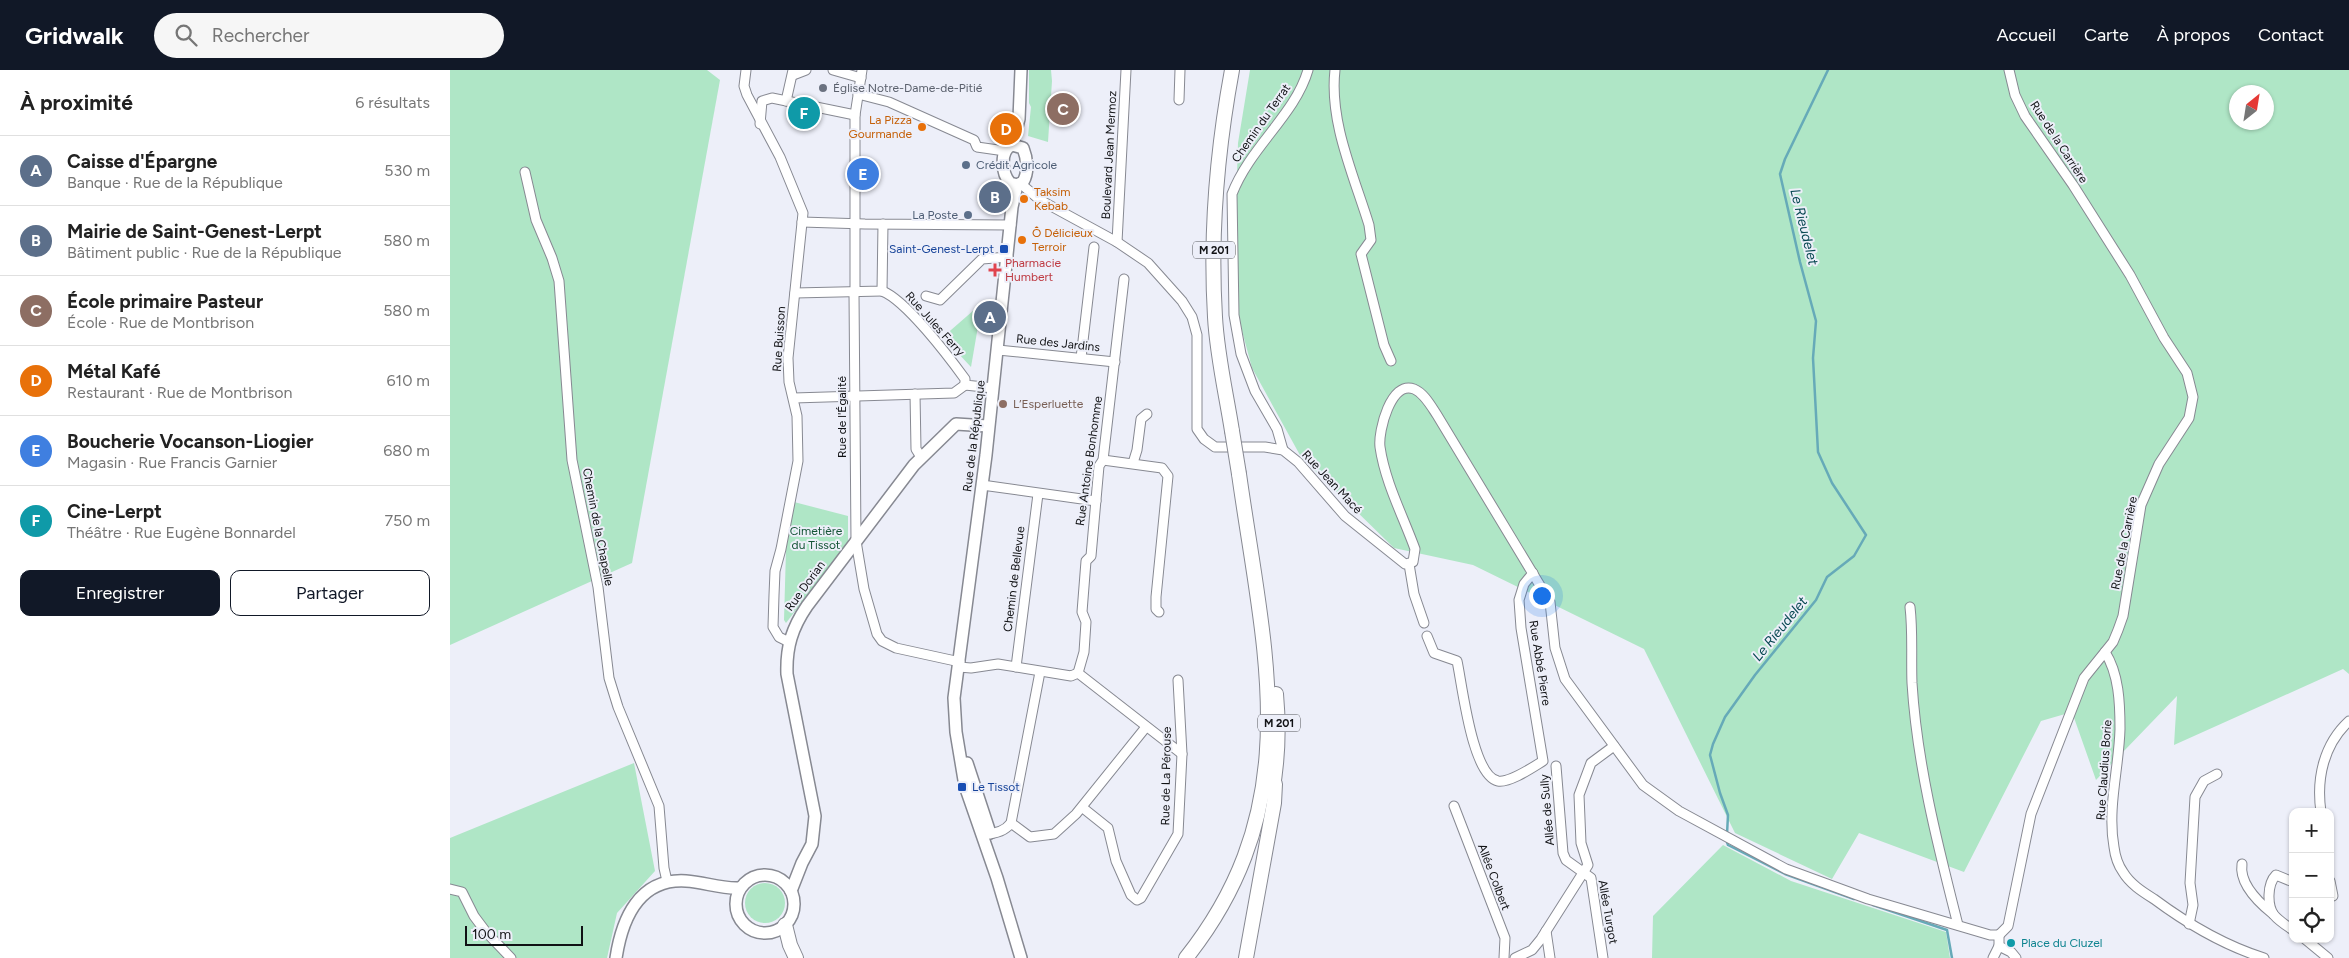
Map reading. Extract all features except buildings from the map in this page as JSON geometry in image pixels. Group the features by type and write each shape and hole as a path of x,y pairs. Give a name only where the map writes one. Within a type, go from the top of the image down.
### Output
{"highway":[{"name":"M 201","path":"1232,70 1226,99 1214,213 1215,318 1236,430"},
{"name":"M 201","path":"1186,958 1208,930 1239,874 1258,818 1269,746 1266,674 1224,329 1220,250 1221,203 1227,141 1239,70"},
{"name":"M 201","path":"1198,958 1218,929 1242,885 1260,838 1276,774 1279,724 1274,675 1242,474"},
{"path":"1246,958 1274,803 1276,774"},
{"path":"784,925 796,958"}],"main road":[{"path":"1013,148 1025,153 1019,182 1004,173 1013,148 1024,132 1019,119 1020,70"},
{"name":"Rue de la République","path":"1019,182 1012,207 998,350 970,568 960,664 956,675 954,698 959,759 965,786 987,834 991,859 1020,958"},
{"name":"Rue Dorian","path":"791,891 812,844 815,816 787,674 789,642 799,617 921,457 956,424 988,426"},
{"name":"Rue Dorian","path":"780,879 802,863"},
{"path":"616,958 626,920 634,906 645,894 667,881 688,881 728,889 739,888 757,876 769,875 780,879 791,891 794,898 793,913 784,925 767,932 752,930 740,918 736,905 739,888"},
{"path":"702,885 727,897 736,905"}],"street":[{"name":"Rue Buisson","path":"746,70 744,86 760,124 780,157 803,213 788,358 789,382 797,416 798,461 775,571 773,627 779,637 789,642"},
{"path":"786,101 793,73 806,70"},
{"path":"833,70 861,74"},
{"name":"Boulevard Jean Mermoz","path":"1117,242 1126,70"},
{"path":"1180,70 1180,100"},
{"name":"Chemin du Terrat","path":"1284,450 1277,429 1255,391 1241,354 1234,315 1232,194 1239,176 1292,104 1305,82 1308,70"},
{"path":"1335,70 1332,91 1336,118 1369,225 1371,240 1361,254 1384,345 1390,361"},
{"name":"Rue de la Carrière","path":"1998,935 2008,926 2025,836 2043,782 2084,678 2113,642 2123,616 2142,505 2159,464 2189,418 2193,397 2187,373 2164,338 2130,275 2025,116 2015,95 2009,70"},
{"name":"Rue de l'Égalité","path":"861,74 855,115 856,224 854,290 856,541 864,589 877,634 882,641 896,648 960,664"},
{"path":"858,94 889,102 974,140 977,147 1013,148"},
{"path":"760,124 762,101 772,98 855,115"},
{"name":"Chemin de la Chapelle","path":"525,172 536,220 552,258 559,281 572,460 598,587 609,678 618,707 659,806 664,868 667,881"},
{"name":"Rue Jean Macé","path":"1019,182 1035,195 1117,242 1148,263 1182,301 1192,317 1197,334 1197,429 1204,439 1215,447 1265,447 1284,450 1298,462 1345,516 1400,562 1409,564"},
{"path":"802,222 1011,225"},
{"path":"795,293 854,290 882,291 884,224"},
{"path":"1081,358 1094,247"},
{"path":"926,296 940,300 982,259 1008,257"},
{"name":"Rue Antoine Bonhomme","path":"1078,673 1084,652 1086,622 1082,612 1086,562 1091,556 1099,466 1103,460 1124,279"},
{"name":"Rue Jules Ferry","path":"882,291 891,294 902,304 965,382"},
{"name":"Rue des Jardins","path":"998,350 1115,362"},
{"path":"794,398 954,393 965,382 993,388"},
{"path":"1424,623 1414,594 1409,564 1415,558 1416,549 1385,469 1380,445 1382,428 1391,401 1398,391 1404,388 1413,388 1422,394 1437,415 1533,573 1550,602 1555,648 1565,679 1643,785 1679,811 1786,869 1868,899 1990,935 1998,935 1999,946 1993,958"},
{"path":"915,394 916,449 921,457"},
{"path":"1133,463 1137,450 1141,419 1147,414"},
{"path":"1103,460 1162,468 1168,476 1156,597 1156,609 1159,612"},
{"path":"982,485 1096,501"},
{"name":"Chemin de Bellevue","path":"1016,667 1038,494"},
{"name":"Rue Abbé Pierre","path":"1427,636 1434,652 1439,656 1453,658 1457,661 1471,740 1489,776 1496,781 1505,781 1543,761 1518,600 1524,584 1533,573"},
{"path":"1910,607 1912,683 1920,746 1936,838 1958,925"},
{"name":"Rue Claudius Borie","path":"2105,652 2117,680 2120,713 2112,814 2114,846 2117,860 2123,872 2135,886 2189,924 2223,943 2264,958"},
{"path":"960,664 971,668 998,664 1071,676 1078,673 1182,754"},
{"path":"987,834 1008,827 1011,823 1040,672"},
{"name":"Rue de La Pérouse","path":"1083,808 1108,828 1116,861 1131,895 1137,900 1141,898 1178,834 1182,754 1178,680"},
{"path":"2320,808 2320,776 2326,752 2338,731 2349,721"},
{"path":"1011,823 1030,837 1054,834 1083,808 1146,727"},
{"path":"1515,958 1532,950 1546,932 1588,865 1581,844 1579,795 1591,763 1614,746"},
{"name":"Allée de Sully","path":"1556,766 1563,853 1566,860 1584,872"},
{"path":"2189,924 2193,905 2190,883 2195,797 2204,781 2217,774"},
{"name":"Allée Colbert","path":"1454,806 1505,938 1504,958"},
{"path":"2242,864 2241,873 2259,903 2289,927"},
{"name":"Allée Turgot","path":"1584,872 1591,878 1603,958"},
{"path":"2273,914 2268,892 2270,880 2276,875 2289,880"},
{"path":"450,889 462,892 474,916 486,932 511,958"},
{"path":"1546,932 1550,958"},
{"path":"2310,943 2328,958"},
{"path":"1999,946 2011,952 2016,958"}],"green space":[{"path":"450,70 707,70 720,80 632,563 450,645"},
{"path":"1029,70 1051,70 1048,142 1028,136 1031,107 1029,103"},
{"path":"1250,70 2349,70 2349,674 2343,669 2174,745 2177,696 2096,780 2072,712 2041,721 1964,872 1859,833 1832,879 1735,833 1644,649 1473,565 1394,548 1301,457 1252,368 1238,316 1235,235 1238,143"},
{"path":"982,303 971,367 943,337"},
{"name":"Cimetière du Tissot","path":"794,502 848,516 848,542 786,623 784,620 786,550"},
{"path":"634,763 655,871 617,913 607,958 450,958 450,838"},
{"path":"1723,845 1791,881 1946,932 1950,958 1652,958 1653,916"},
{"path":"769,883 776,886 782,892 785,903 784,911 776,920 769,923 761,923 754,920 746,911 745,899 748,892 757,884"}],"waterway":[{"name":"Le Rieudelet","path":"1727,834 1728,815 1710,755 1725,717 1755,675 1816,600 1827,577 1854,556 1866,535 1832,483 1818,452 1813,358 1816,321 1800,262 1780,174 1785,159 1828,70"},
{"name":"Le Rieudelet","path":"1726,839 1728,845 1785,874 1854,899"},
{"name":"Le Rieudelet","path":"1873,905 1947,930 1952,958"}],"place":[{"name":"Église Notre-Dame-de-Pitié","path":"823,88"},
{"name":"École primaire Pasteur","path":"1063,109"},
{"name":"Cine-Lerpt","path":"804,113"},
{"name":"La Pizza Gourmande","path":"922,127"},
{"name":"Métal Kafé","path":"1006,129"},
{"name":"Crédit Agricole","path":"966,165"},
{"name":"Boucherie Vocanson-Liogier","path":"863,174"},
{"name":"Mairie de Saint-Genest-Lerpt","path":"995,197"},
{"name":"Taksim Kebab","path":"1024,199"},
{"name":"La Poste","path":"968,215"},
{"name":"Ô Délicieux Terroir","path":"1022,240"},
{"name":"Saint-Genest-Lerpt","path":"1004,249"},
{"name":"Pharmacie Humbert","path":"995,270"},
{"name":"Caisse d'Épargne","path":"990,317"},
{"name":"L’Esperluette","path":"1003,404"},
{"name":"Le Tissot","path":"962,787"},
{"name":"Place du Cluzel","path":"2011,943"}]}
